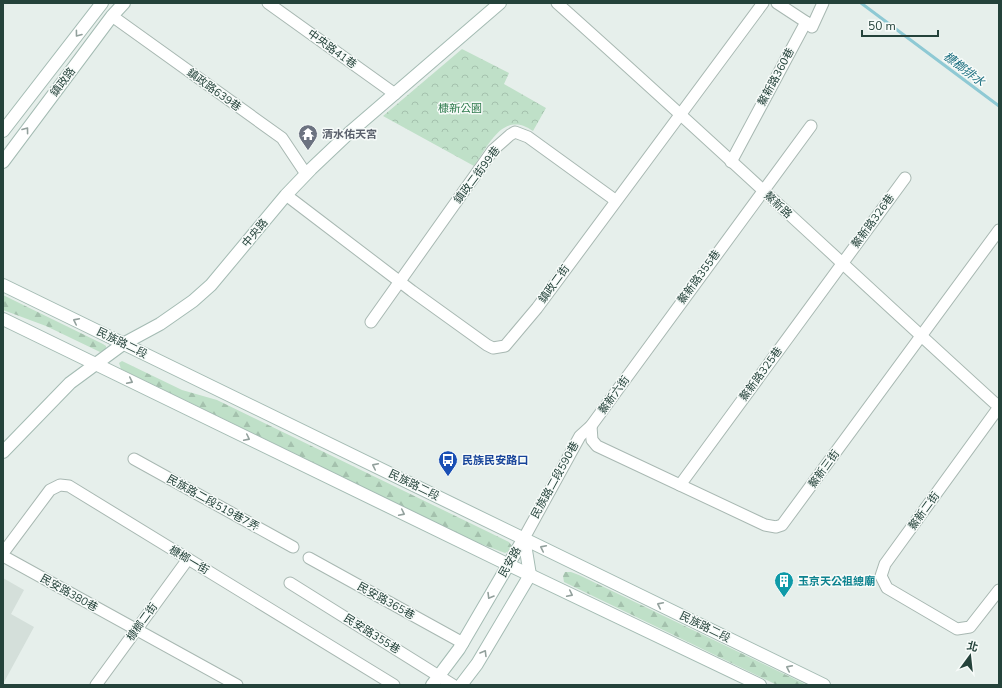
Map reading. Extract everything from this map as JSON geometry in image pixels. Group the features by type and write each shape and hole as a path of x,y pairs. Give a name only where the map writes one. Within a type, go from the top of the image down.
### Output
{"street":[{"name":"鎮政路","path":"3,162 112,16 124,3"},
{"name":"中央路41巷","path":"268,3 395,94"},
{"name":"中央路","path":"3,452 70,383 123,344 160,324 202,293 286,195 306,174 349,133 500,3"},
{"name":"鰲新路","path":"557,3 680,113 731,162 999,407"},
{"name":"鎮政二街","path":"286,195 399,281 487,345 499,348 509,343 532,314 615,200 763,3"},
{"path":"777,3 806,22"},
{"name":"鰲新路360巷","path":"731,162 806,22 812,26 823,3"},
{"name":"鎮政路","path":"3,131 97,4"},
{"name":"鎮政路639巷","path":"112,16 282,138 306,174"},
{"name":"鰲新路355巷","path":"636,364 811,126"},
{"name":"鎮政二街99巷","path":"399,281 493,150 515,132 528,137 615,200"},
{"name":"鰲新路326巷","path":"842,264 905,178"},
{"name":"鰲新三街","path":"591,426 592,440 596,446 766,526 776,527 782,525 999,230"},
{"name":"鰲新路325巷","path":"680,485 842,264"},
{"path":"370,322 399,281"},
{"name":"民族路二段","path":"3,285 824,685"},
{"path":"3,319 508,565 760,685"},
{"name":"鰲新六街","path":"591,426 636,364"},
{"name":"鰲新二街","path":"999,407 882,571 883,583 887,588 957,629 970,627 976,622 999,590"},
{"name":"民族路二段590巷","path":"524,538 580,436 591,426"},
{"name":"民族路二段519巷7弄","path":"134,459 293,548"},
{"name":"槺榔一街","path":"3,552 50,490 60,485 69,486 394,685"},
{"name":"民安路","path":"435,681 463,643 524,538"},
{"name":"民安路","path":"524,538 530,575"},
{"name":"民安路380巷","path":"3,556 237,685"},
{"name":"民安路365巷","path":"309,558 463,643"},
{"name":"槺榔二街","path":"96,685 188,559"},
{"path":"461,685 477,664 530,575"},
{"name":"民安路355巷","path":"290,583 435,681 453,685"}],"shaded area":[{"path":"3,578 24,590 11,614 34,627 3,684"}],"green space":[{"name":"槺新公園","path":"462,49 509,73 504,84 546,108 533,131 522,126 513,125 505,127 491,140 474,166 383,116"},
{"path":"3,295 103,344 106,346 106,350 100,352 46,326 3,310"},
{"path":"122,361 182,390 217,400 509,542 512,546 512,550 505,553 476,542 121,369 119,363"},
{"path":"565,572 571,572 579,575 807,685 777,685 564,582 563,576"}],"waterway":[{"name":"槺榔排水","path":"861,3 999,106"}],"place":[{"name":"清水佑天宮","path":"308,151"},
{"name":"民族民安路口","path":"448,477"},
{"name":"玉京天公祖總廟","path":"784,598"}]}
